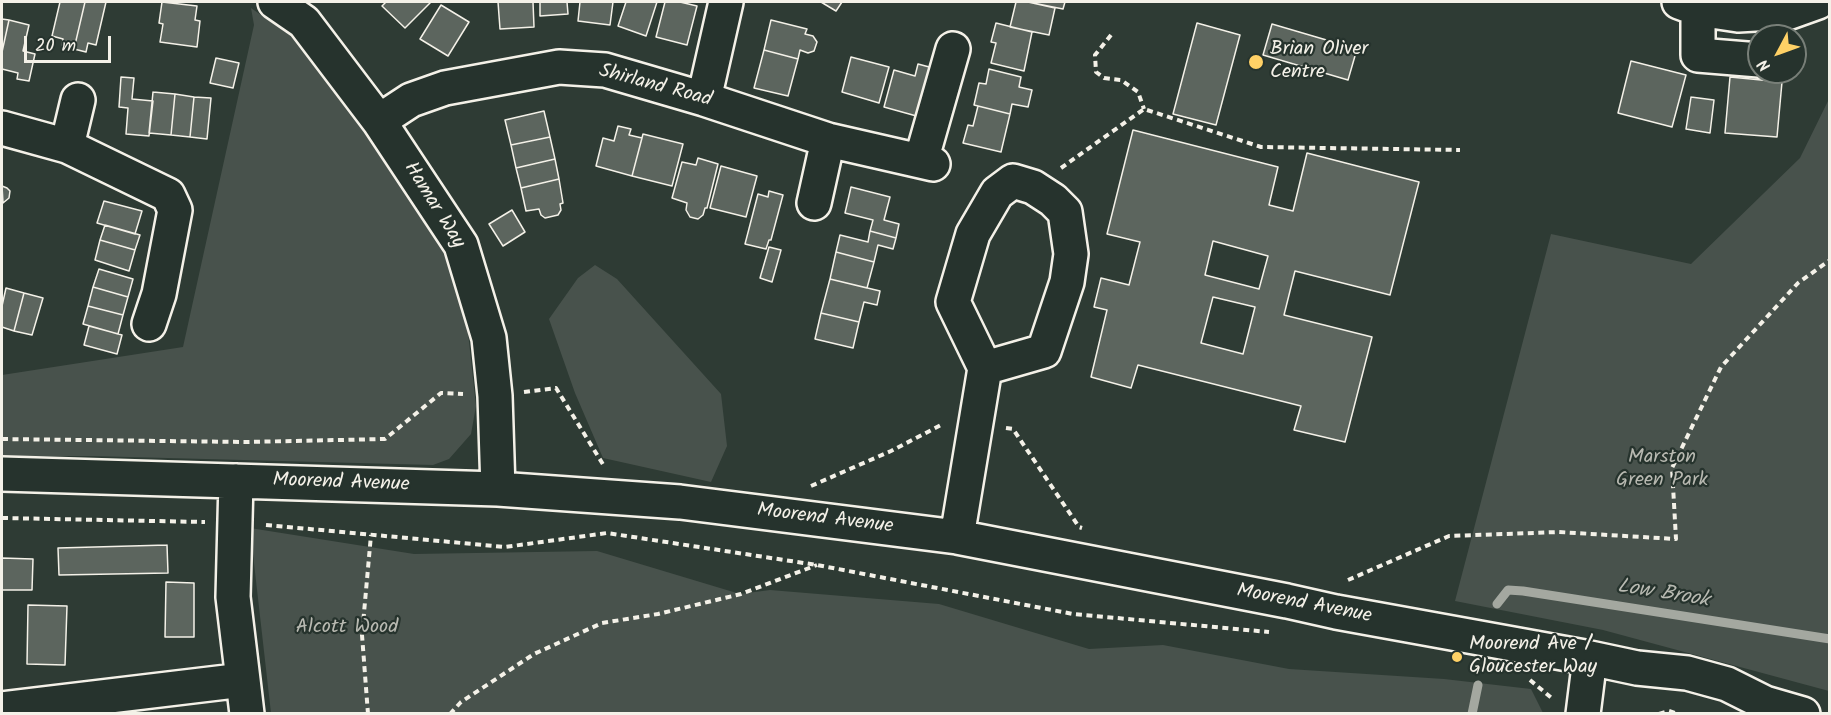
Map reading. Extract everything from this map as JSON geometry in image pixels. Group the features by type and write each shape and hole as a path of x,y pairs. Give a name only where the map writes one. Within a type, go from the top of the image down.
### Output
{"street":[{"name":"Hamar Way","path":"275,2 304,22 379,121 461,245 489,338 495,396 498,489"},
{"path":"704,99 726,2"},
{"path":"1747,59 1698,55 1688,5 1738,15 1790,12 1818,2"},
{"name":"Shirland Road","path":"379,121 411,100 445,88 559,67 605,70 704,99 828,140 927,163 953,49"},
{"path":"67,146 78,100"},
{"path":"2,128 67,146 168,195 175,210 159,294 149,324"},
{"path":"814,203 828,140"},
{"path":"957,537 985,368 953,302 973,234 997,193 1013,181 1033,187 1053,200 1065,212 1071,254 1067,282 1044,351 985,368"},
{"name":"Moorend Avenue","path":"2,474 498,489 680,502 957,537 1336,612 1590,658 1637,669 1683,692 1720,701 1765,703 1803,714"},
{"path":"236,482 233,597 247,714"},
{"path":"1569,708 1590,658"},
{"path":"2,709 243,680"}],"path":[{"path":"1111,35 1095,55 1096,72 1104,78 1121,80 1138,92 1144,109"},
{"path":"1144,109 1261,147 1460,150"},
{"path":"1033,187 1144,109"},
{"path":"1337,578 1348,580 1449,536 1560,532 1676,539 1672,468 1721,367 1798,284 1830,260"},
{"path":"2,440 246,442 385,439 441,393 495,396 556,388 603,465 615,467"},
{"path":"810,487 949,422 976,423 1013,429 1080,527 1091,530"},
{"path":"2,518 234,522 504,547 607,533 817,565 1073,614 1274,632"},
{"path":"368,714 362,635 371,535"},
{"path":"450,714 460,702 534,654 602,623 658,614 741,594 817,565"},
{"path":"1519,678 1531,680 1569,708"},
{"path":"1659,714 1669,711 1678,714"}],"green space":[{"path":"251,8 306,46 403,179 440,244 466,314 476,406 471,434 449,459 433,465 91,456 2,456 2,375 183,347 254,25"},
{"name":"Marston Green Park","path":"1829,99 1829,691 1603,630 1455,601 1551,234 1691,264 1800,158"},
{"path":"595,265 617,279 721,394 727,446 711,482 603,458 575,393 549,319 578,278"},
{"name":"Alcott Wood","path":"250,528 414,554 597,551 740,594 770,590 939,604 1089,649 1163,645 1289,669 1444,679 1531,689 1543,713 271,713"}],"building":[{"path":"60,2 85,2 74,49 62,47 63,39 52,36"},
{"path":"85,2 106,2 96,45 88,43 86,52 74,49"},
{"path":"162,2 197,6 195,20 200,21 197,47 160,42 163,24 159,23"},
{"path":"386,2 431,2 405,28 382,6"},
{"path":"498,2 533,2 534,27 500,29"},
{"path":"540,2 567,2 568,14 540,16"},
{"path":"580,2 613,2 610,25 578,21"},
{"path":"626,2 657,2 646,36 618,26"},
{"path":"665,2 680,2 697,6 687,45 656,37"},
{"path":"821,2 842,2 836,11"},
{"path":"1016,2 1028,2 1055,8 1049,35 1010,27"},
{"path":"1028,2 1065,2 1063,9"},
{"path":"441,5 469,22 448,56 420,39"},
{"path":"2,19 9,20 2,52"},
{"path":"9,20 29,25 23,51 35,54 29,81 17,79 18,73 2,69 2,52"},
{"path":"771,20 807,29 805,34 813,36 817,42 814,51 808,53 800,50 798,59 764,50"},
{"path":"996,23 1032,32 1024,71 991,63 996,43 991,42"},
{"path":"1197,23 1240,35 1216,125 1173,114"},
{"path":"1272,24 1357,49 1348,80 1263,55"},
{"path":"764,50 798,59 788,96 754,88"},
{"path":"851,57 889,67 879,103 842,92"},
{"path":"216,58 239,63 233,88 210,83"},
{"path":"1631,61 1686,75 1672,127 1618,113"},
{"path":"918,64 933,68 920,117 884,107 894,70 915,76"},
{"path":"989,69 1021,77 1019,87 1032,90 1028,107 1012,104 1010,114 974,105 979,83 986,84"},
{"path":"121,77 134,78 132,99 153,101 149,136 126,134 128,108 119,107"},
{"path":"1730,77 1747,79 1747,84 1782,84 1777,137 1725,133"},
{"path":"153,92 175,94 171,135 149,133"},
{"path":"175,94 194,97 190,137 171,135"},
{"path":"194,97 211,98 207,139 190,137"},
{"path":"1691,97 1714,100 1710,133 1686,129"},
{"path":"978,106 1010,114 1001,152 963,143 968,125 973,126"},
{"path":"544,111 550,137 511,145 505,120"},
{"path":"618,126 631,129 629,135 642,138 632,176 596,166 603,138 614,141"},
{"path":"1133,130 1278,167 1269,205 1293,211 1307,153 1419,182 1390,295 1295,271 1284,315 1372,337 1345,442 1294,430 1301,406 1138,365 1131,388 1091,377 1107,310 1094,307 1101,278 1129,285 1140,242 1107,234","holes":["1213,241 1268,256 1259,289 1205,275","1213,297 1255,307 1243,354 1201,343"]},
{"path":"643,134 683,144 672,186 632,176"},
{"path":"550,137 555,159 516,168 511,145"},
{"path":"698,158 718,164 707,208 698,219 690,217 686,210 687,203 672,198 682,162 696,165"},
{"path":"555,159 559,179 521,188 516,168"},
{"path":"721,166 757,176 746,217 710,208"},
{"path":"559,179 563,203 560,204 561,210 558,215 545,218 539,209 526,211 521,188"},
{"path":"2,186 10,191 9,198 3,203"},
{"path":"851,187 890,197 884,220 899,224 896,238 870,231 873,220 845,213"},
{"path":"769,191 783,195 771,240 766,249 745,244 758,194 768,197"},
{"path":"104,201 142,211 135,234 97,223"},
{"path":"512,210 525,232 503,246 489,224"},
{"path":"105,225 140,235 135,250 100,240"},
{"path":"870,231 896,238 893,249 878,245 874,262 836,252 840,235 868,242"},
{"path":"100,240 135,250 129,271 95,260"},
{"path":"769,247 781,250 772,282 760,278"},
{"path":"836,252 874,262 867,288 830,279"},
{"path":"99,269 133,279 128,297 93,287"},
{"path":"830,279 880,291 877,305 864,302 859,322 821,313"},
{"path":"93,287 128,297 123,315 88,306"},
{"path":"6,288 24,293 14,331 2,327 2,306"},
{"path":"24,293 43,298 32,335 14,331"},
{"path":"88,306 123,315 118,334 83,324"},
{"path":"821,313 859,322 853,348 815,339"},
{"path":"89,326 122,335 117,354 84,345"},
{"path":"167,545 168,573 59,575 58,548"},
{"path":"2,558 33,559 32,590 2,590"},
{"path":"166,582 194,583 194,637 165,637"},
{"path":"28,605 67,606 65,665 27,664"}],"waterway":[{"name":"Low Brook","path":"1497,604 1508,590 1523,591 1830,639"},
{"name":"Low Brook","path":"1472,714 1478,685"}],"place":[{"name":"Brian Oliver Centre","path":"1256,62"},
{"name":"Moorend Ave / Gloucester Way","path":"1457,657"}]}
